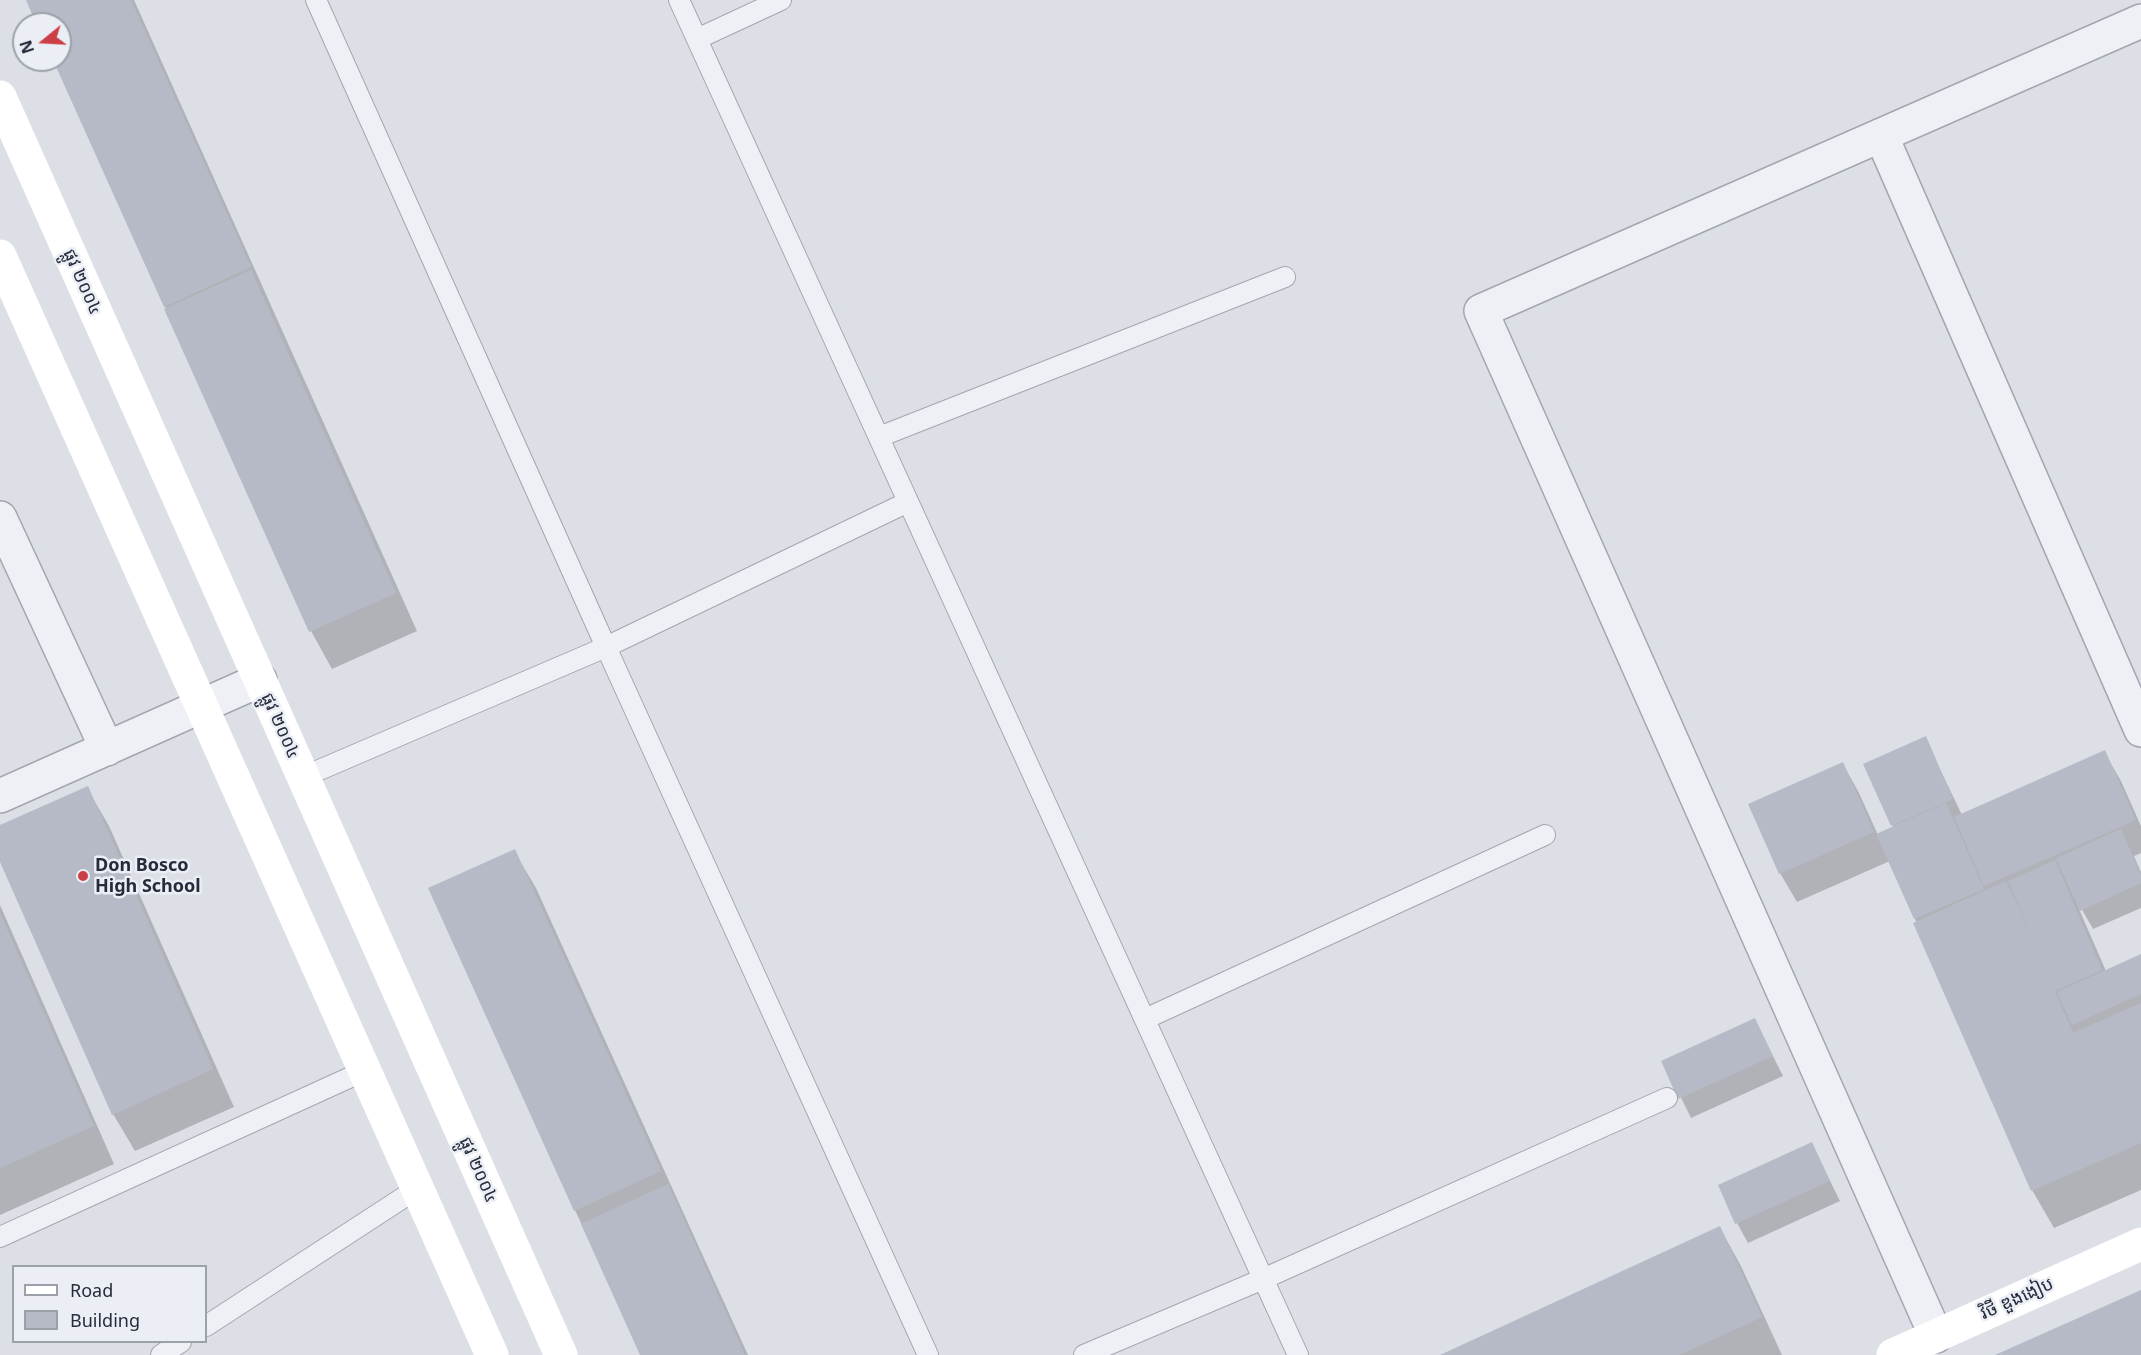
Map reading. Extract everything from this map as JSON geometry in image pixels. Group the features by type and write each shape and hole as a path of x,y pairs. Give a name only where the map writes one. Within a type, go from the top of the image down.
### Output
{"main road":[{"name":"ផ្លូវ ២០០៤","path":"0,97 561,1355"},
{"path":"0,256 492,1355"},
{"name":"វិថី ឌួងងៀប","path":"1893,1355 2141,1244"}],"street":[{"path":"1936,1336 1481,311 2141,21"},
{"path":"1881,135 2141,730"},
{"path":"0,518 107,748"},
{"path":"0,796 260,680"}],"lane":[{"path":"316,0 606,647 928,1355"},
{"path":"679,0 1298,1355"},
{"path":"697,39 781,0"},
{"path":"879,437 1286,277"},
{"path":"303,777 606,647 908,502"},
{"path":"1145,1019 1545,835"},
{"path":"0,1237 364,1071"},
{"path":"1084,1355 1263,1279 1667,1098"},
{"path":"207,1325 418,1188"},
{"path":"161,1355 179,1343"}],"building":[{"path":"26,0 131,0 251,267 164,307 58,72 72,72 72,12 31,12"},
{"path":"251,270 396,593 309,632 164,309"},
{"path":"1926,736 1953,799 1891,826 1863,764"},
{"path":"2105,750 2136,820 1984,886 1954,817"},
{"path":"1843,762 1874,832 1779,874 1748,804"},
{"path":"88,786 213,1069 112,1115 0,862 0,825"},
{"path":"1946,803 1984,889 1914,919 1876,834"},
{"path":"2121,829 2141,875 2141,883 2080,911 2056,858"},
{"path":"515,849 661,1171 574,1211 428,888"},
{"path":"2055,860 2102,970 2055,991 2073,1033 2141,1003 2141,1143 2031,1191 1913,923 2006,881 2037,947 2008,881"},
{"path":"0,913 94,1126 0,1168"},
{"path":"2141,954 2141,994 2072,1025 2057,992"},
{"path":"1755,1018 1773,1056 1678,1099 1661,1061"},
{"path":"1812,1142 1830,1181 1735,1224 1718,1185"},
{"path":"668,1184 745,1355 640,1355 581,1224"},
{"path":"1720,1226 1762,1317 1679,1355 1440,1355"},
{"path":"2141,1290 2141,1355 1995,1355"}],"place":[{"name":"Don Bosco High School","path":"83,876"}]}
